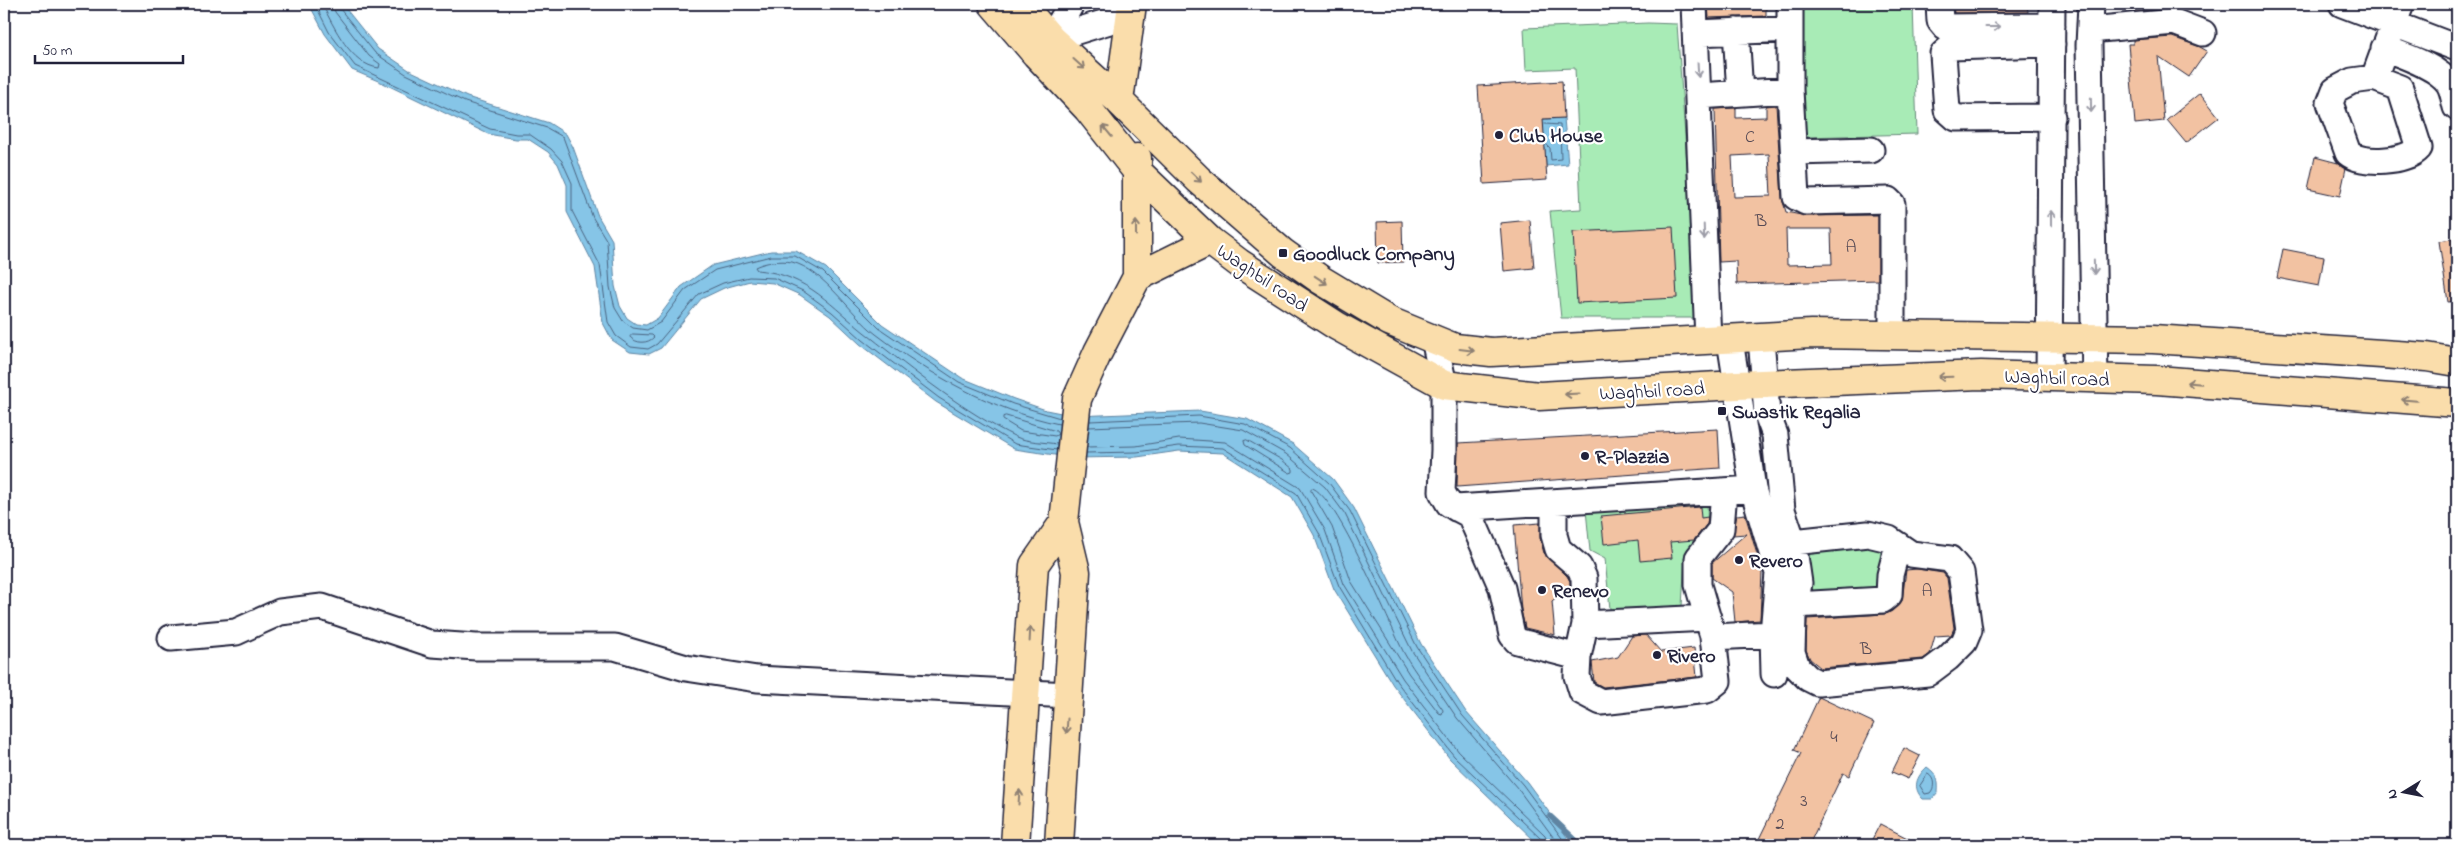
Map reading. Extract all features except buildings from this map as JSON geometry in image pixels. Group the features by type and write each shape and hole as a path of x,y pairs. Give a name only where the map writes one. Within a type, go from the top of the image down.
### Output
{"main road":[{"name":"Waghbil road","path":"993,4 1044,47 1119,101 1199,180 1283,254 1320,280 1389,321 1455,348 1491,352 1811,334 2050,336 2232,344 2427,357 2457,362"},
{"name":"Waghbil road","path":"1021,4 1044,47 1088,109 1136,170 1217,246 1337,326 1444,385 1539,396 1737,385 1982,375 2157,380 2457,403"},
{"path":"1119,101 1131,10"},
{"path":"1059,845 1076,572 1064,522 1077,399 1098,352 1137,277 1136,170 1139,121"},
{"path":"1137,277 1217,246 1248,223"},
{"path":"1981,336 1982,375"},
{"path":"2232,344 2232,386"},
{"path":"1015,845 1034,565 1064,522"}],"street":[{"path":"1044,47 1071,4"},
{"path":"1694,4 1699,96 1719,340 1737,385 1753,489 1778,573 1773,634 1774,674"},
{"path":"1790,4 1790,90 1796,197 1806,202 1888,200 1892,204 1892,335"},
{"path":"2090,4 2095,378"},
{"path":"2342,4 2397,9 2457,48"},
{"path":"2374,78 2397,9"},
{"path":"1044,47 1131,10"},
{"path":"1942,15 2052,35 2090,63"},
{"path":"2090,30 2188,20"},
{"path":"1696,33 1790,29"},
{"path":"1736,31 1740,93"},
{"path":"2049,377 2052,35"},
{"path":"2052,35 1951,47 1943,54 1947,110 1956,118 2052,117"},
{"path":"2384,48 2424,65 2449,83 2456,107"},
{"path":"1699,96 1790,90"},
{"path":"2052,150 2091,149"},
{"path":"1794,152 1871,150"},
{"path":"1761,338 1767,414 1775,435 1782,510 1793,542 1799,582 1795,605 1792,652 1797,667 1808,678 1818,683 1928,672 1948,658 1964,642 1969,630 1961,572 1950,559 1911,554 1889,538 1868,534 1793,542"},
{"path":"1434,339 1444,385 1442,492 1449,504 1470,515 1502,588 1512,635 1517,641 1578,657"},
{"path":"1456,508 1753,489"},
{"path":"1554,502 1554,535 1558,549 1579,567 1584,578 1585,624 1578,657 1577,676 1582,692 1601,702 1707,690 1718,681 1711,628 1698,585 1698,558 1722,529 1724,491"},
{"path":"1795,605 1883,600 1889,595 1890,575 1898,545"},
{"path":"171,638 236,632 280,612 322,607 432,644 476,647 615,647 686,668 757,679 1069,695"},
{"path":"1585,624 1711,628 1773,634"}],"green space":[{"path":"1800,4 1913,4 1917,134 1803,137"},
{"path":"1648,23 1677,24 1698,318 1561,318 1550,211 1581,209 1575,68 1526,70 1524,28"},
{"path":"1707,500 1708,542 1685,557 1682,606 1611,619 1605,559 1590,551 1586,510"},
{"path":"1880,542 1883,591 1811,596 1808,546"}],"water":[{"path":"309,4 342,4 378,49 409,70 467,97 549,123 566,134 573,147 598,216 612,240 615,286 620,306 627,318 636,324 646,325 658,318 681,287 713,265 771,251 796,251 826,268 882,324 962,378 1014,399 1046,410 1076,416 1200,411 1247,419 1293,444 1333,479 1354,508 1421,644 1466,712 1527,782 1573,845 1539,845 1450,759 1393,685 1334,589 1314,535 1292,497 1223,453 1179,451 1137,457 1075,458 1014,449 936,402 860,344 830,316 800,295 773,283 750,281 724,288 701,299 661,348 649,354 630,352 612,340 603,323 595,267 567,212 567,185 558,164 548,152 528,139 488,134 352,70 325,34"},
{"path":"1564,118 1568,164 1546,166 1545,148 1519,150 1517,121"},
{"path":"1927,767 1933,772 1938,781 1938,792 1932,799 1923,799 1917,791 1918,779"}],"waterway":[{"path":"1550,816 1581,845"}],"place":[{"name":"Club House","path":"1499,135"},
{"name":"Goodluck Company","path":"1283,253"},
{"name":"Swastik Regalia","path":"1722,411"},
{"name":"R-Plazzia","path":"1585,456"},
{"name":"Revero","path":"1739,560"},
{"name":"Renevo","path":"1542,590"},
{"name":"Rivero","path":"1657,655"}]}
